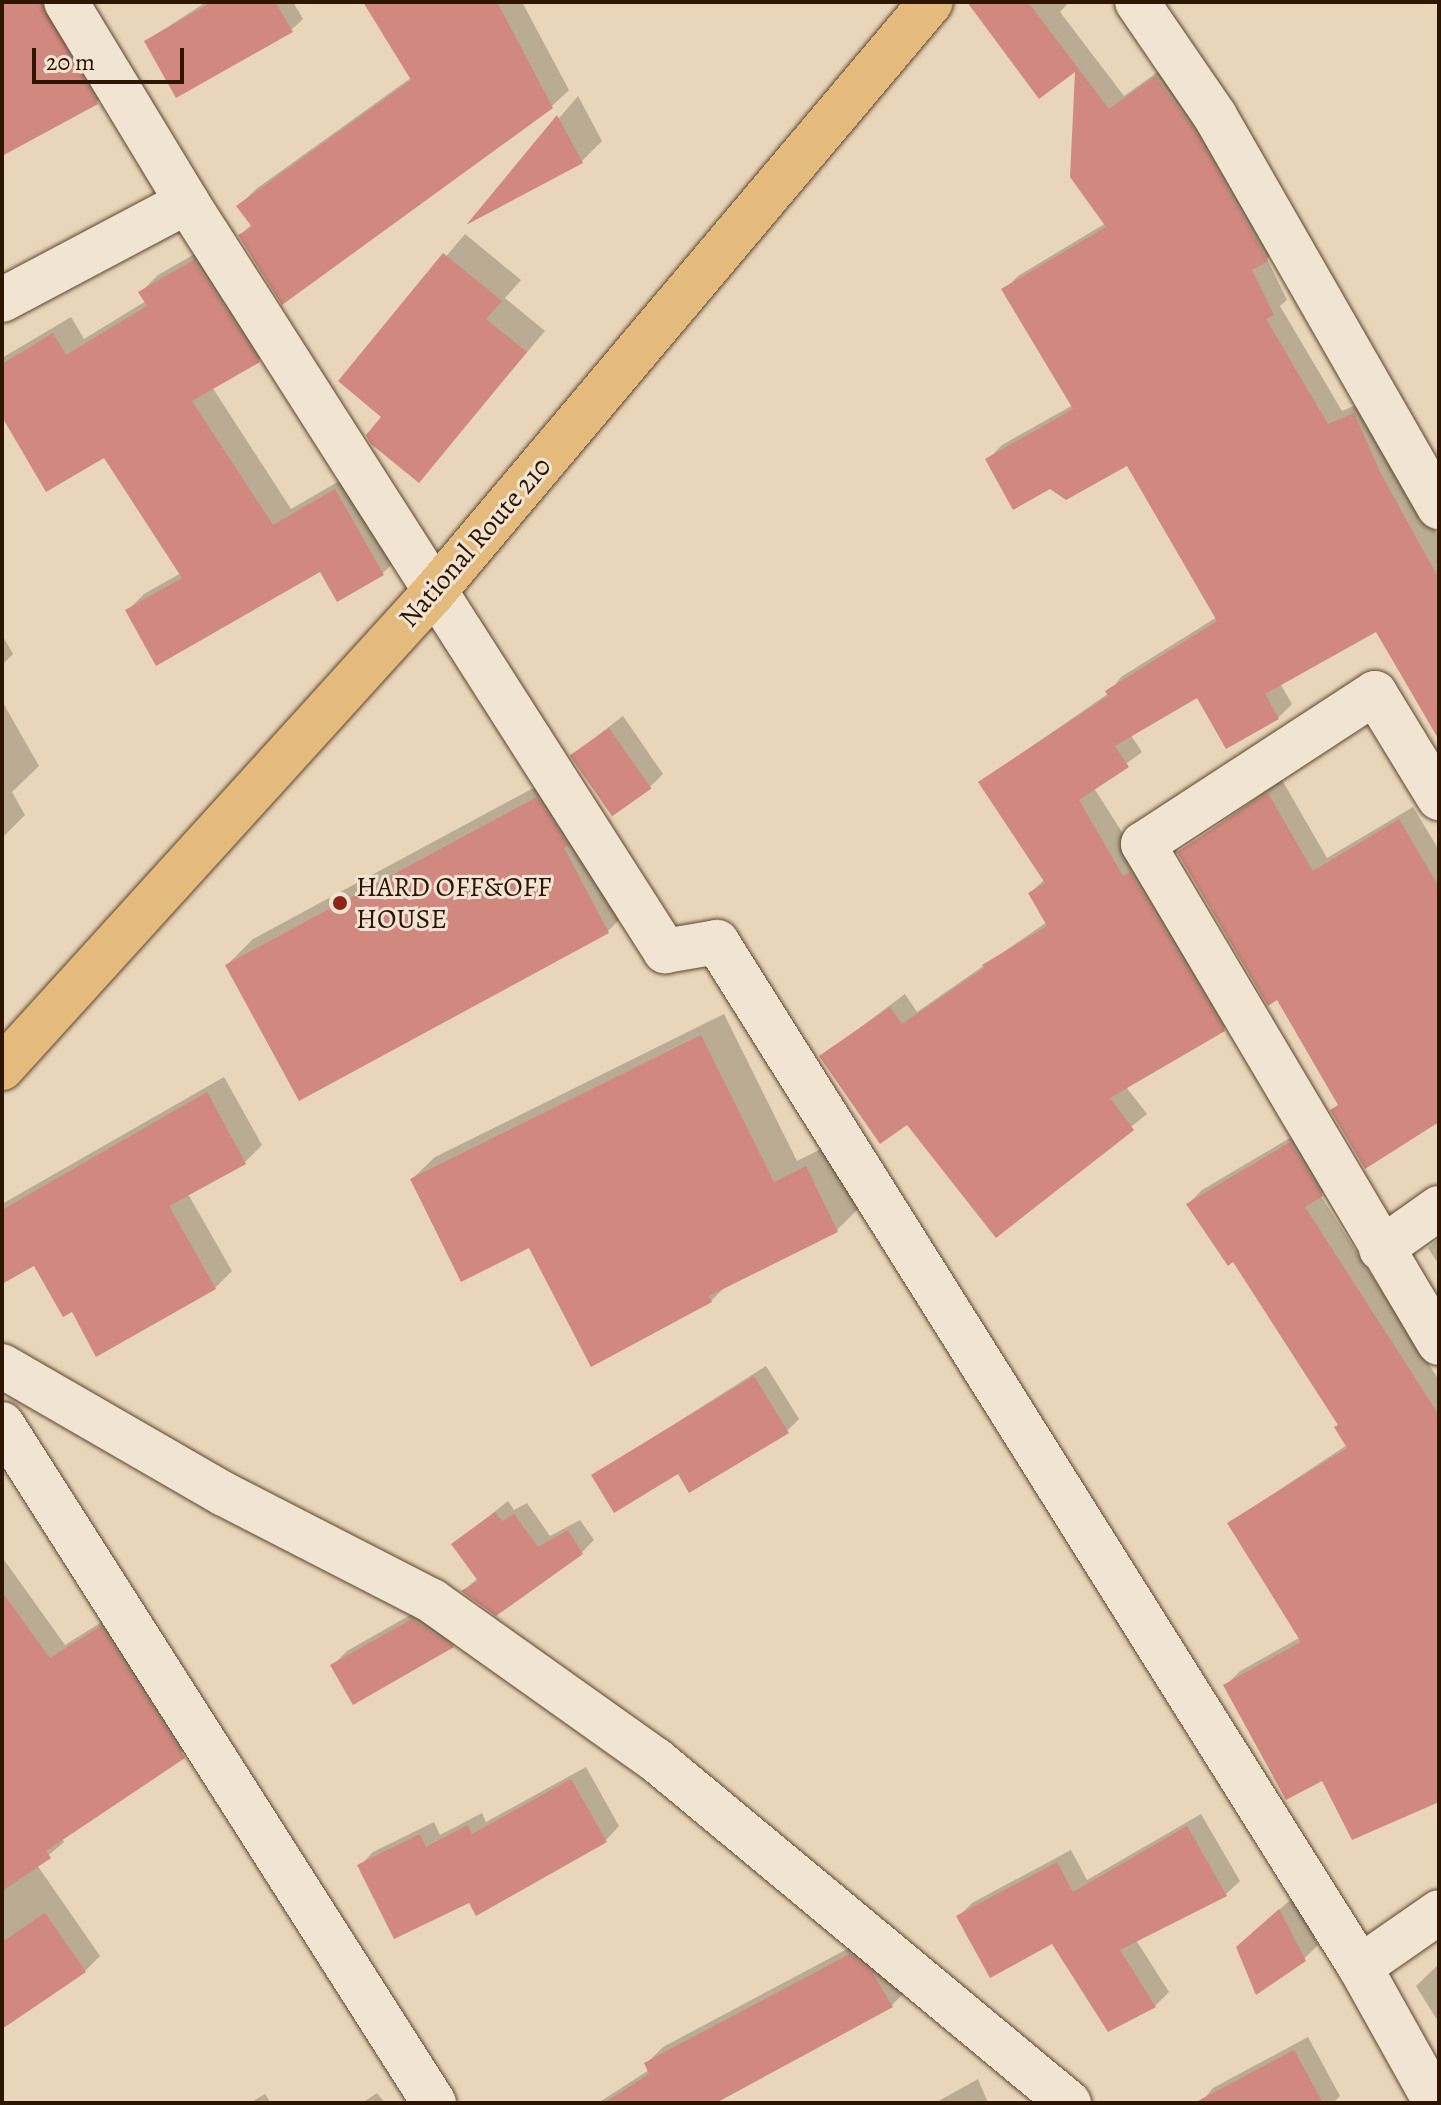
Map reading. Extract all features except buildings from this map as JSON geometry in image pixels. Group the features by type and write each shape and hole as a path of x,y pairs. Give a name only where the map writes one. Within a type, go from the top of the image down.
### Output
{"highway":[{"name":"National Route 210","path":"2,1068 434,592 931,2"}],"street":[{"path":"66,2 187,202 665,951 717,942 1360,1967 1436,2103"},
{"path":"1137,2 1215,116 1439,507"},
{"path":"2,300 187,202"},
{"path":"1439,798 1375,693 1143,844 1439,1343"},
{"path":"1381,1249 1439,1208"},
{"path":"2,1366 224,1494 432,1601 656,1760 1069,2103"},
{"path":"2,1424 434,2103"},
{"path":"1360,1967 1439,1912"}],"place":[{"name":"HARD OFF&OFF HOUSE","path":"340,903"}]}
